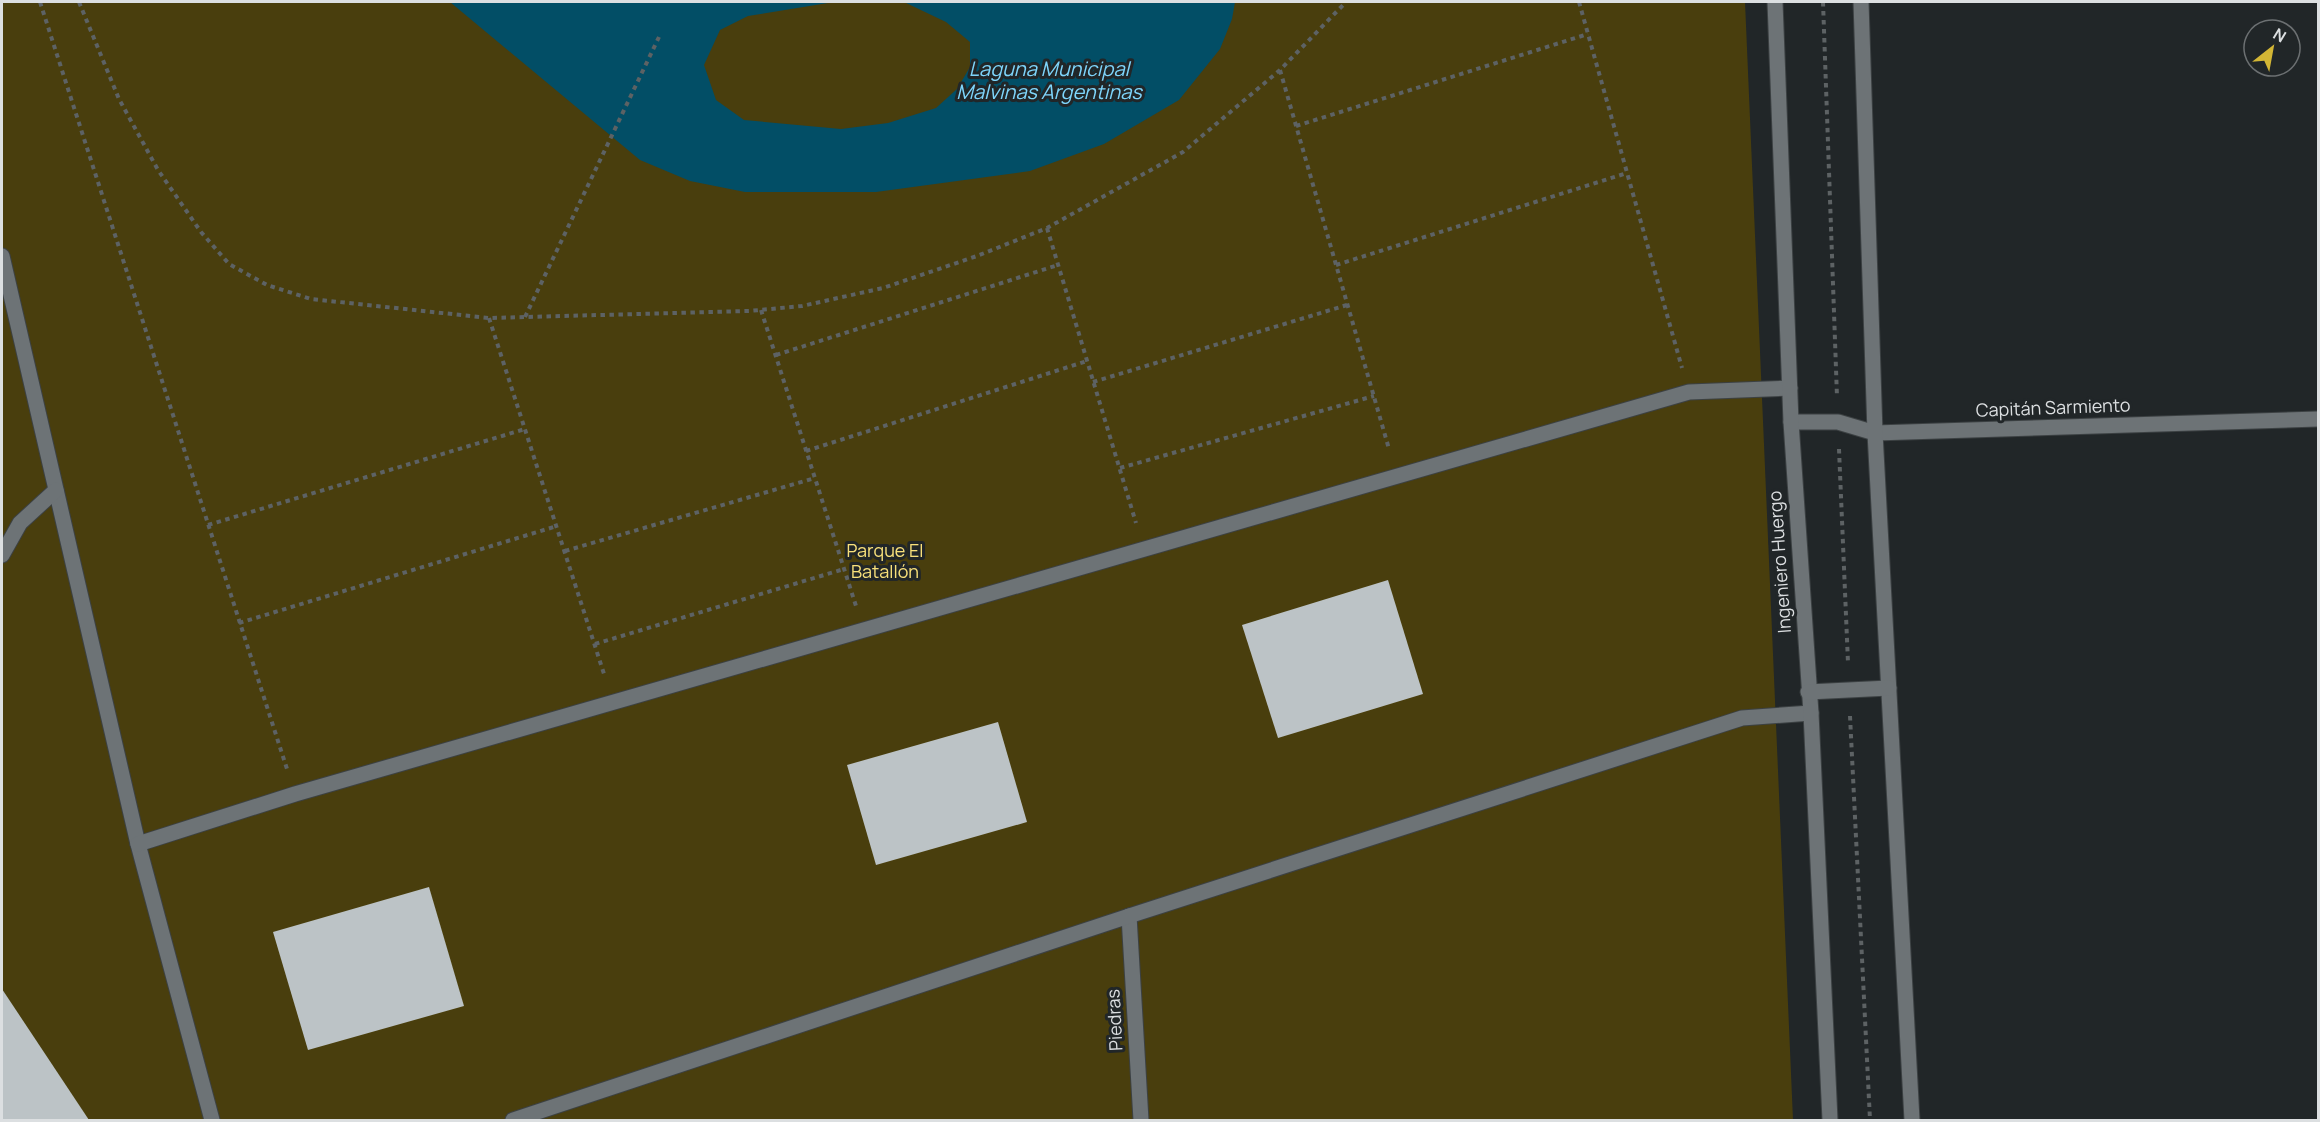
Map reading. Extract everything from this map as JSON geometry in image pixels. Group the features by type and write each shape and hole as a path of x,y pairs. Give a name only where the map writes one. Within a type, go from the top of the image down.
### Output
{"street":[{"name":"Ingeniero Huergo","path":"1774,2 1791,422 1811,713 1830,1120"},
{"path":"1861,2 1875,433 1912,1120"},
{"path":"2,256 138,844 212,1120"},
{"path":"138,844 295,795 613,702 1689,392 1790,388"},
{"name":"Capitán Sarmiento","path":"1791,422 1838,422 1875,433 2319,419"},
{"path":"2,555 20,523 56,489"},
{"path":"1808,692 1889,688"},
{"path":"513,1120 1129,916 1742,718 1811,713"},
{"name":"Piedras","path":"1129,916 1141,1120"}],"path":[{"path":"40,2 295,795"},
{"path":"79,2 119,99 158,170 201,232 229,264 267,285 311,298 489,318 761,310 802,306 883,288 977,256 1047,228 1182,152 1280,70 1346,2"},
{"path":"1579,2 1689,392"},
{"path":"1823,2 1849,690 1870,1120"},
{"path":"1296,126 1588,34"},
{"path":"525,317 659,37"},
{"path":"1280,70 1397,477"},
{"path":"1336,265 1627,173"},
{"path":"1047,228 1144,549"},
{"path":"776,355 1058,265"},
{"path":"1093,382 1347,305"},
{"path":"761,310 864,630"},
{"path":"489,318 613,702"},
{"path":"806,451 1087,361"},
{"path":"1120,468 1374,396"},
{"path":"208,525 525,429"},
{"path":"565,551 815,478"},
{"path":"239,623 556,526"},
{"path":"595,644 844,569"}],"green space":[{"name":"Parque El Batallón","path":"2,2 1745,2 1793,1120 2,1120"}],"water":[{"name":"Laguna Municipal Malvinas Argentinas","path":"450,2 834,2 748,16 720,30 704,65 716,100 744,120 841,129 888,123 936,108 957,89 970,67 970,42 946,22 904,2 1235,2 1232,19 1220,49 1179,100 1104,144 1030,171 876,192 745,192 690,181 640,160"}],"building":[{"path":"1388,580 1423,694 1278,738 1242,625"},
{"path":"998,722 1027,822 876,865 847,765"},
{"path":"429,887 464,1006 308,1050 273,932"},
{"path":"2,989 89,1120 2,1120"}]}
